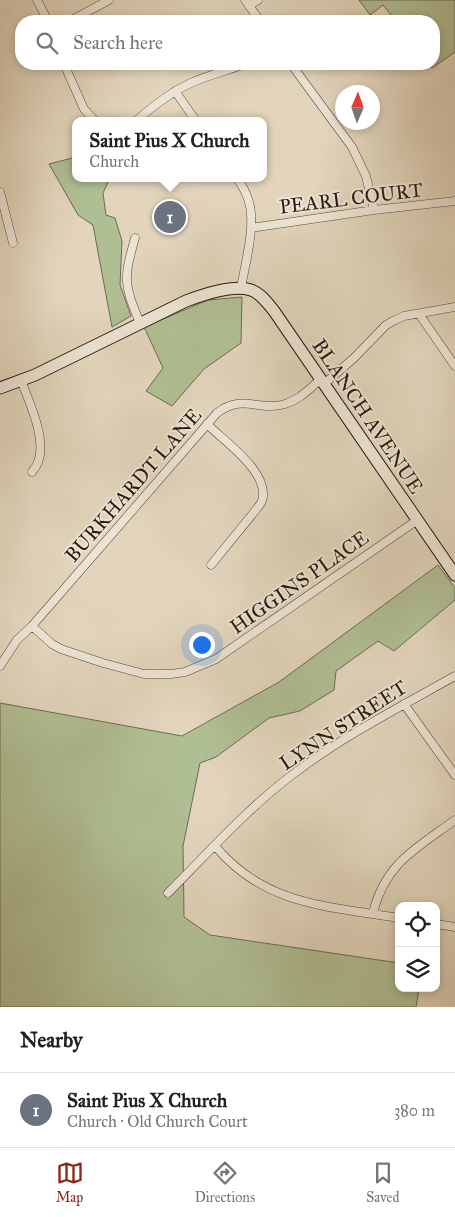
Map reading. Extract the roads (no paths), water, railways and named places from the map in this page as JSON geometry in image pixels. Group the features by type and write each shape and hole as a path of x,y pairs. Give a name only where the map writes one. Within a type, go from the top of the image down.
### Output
{"main road":[{"path":"0,388 62,363 140,323 199,296 241,288"},
{"name":"BLANCH AVENUE","path":"241,288 252,290 265,300 455,576"}],"street":[{"path":"37,0 45,15"},
{"path":"81,15 109,0"},
{"path":"256,15 247,3 258,0"},
{"path":"67,70 84,109 91,117"},
{"path":"141,117 175,91 192,82 227,70"},
{"path":"295,70 352,147 366,176 374,210"},
{"path":"175,91 193,117"},
{"path":"239,182 249,200 251,228 241,288"},
{"path":"0,192 13,243"},
{"name":"PEARL COURT","path":"251,228 374,210 455,201"},
{"path":"135,238 127,265 126,277 128,293 140,323"},
{"name":"BURKHARDT LANE","path":"0,666 18,640 217,413 232,404 249,402 265,406 284,405 301,397 354,358 386,325 404,316 455,307"},
{"path":"419,314 455,366"},
{"path":"21,380 34,416 41,448 38,462 32,472"},
{"path":"207,424 253,468 261,483 263,492 262,501 211,565"},
{"name":"HIGGINS PLACE","path":"32,626 52,644 104,663 144,674 185,672 216,659 416,520"},
{"name":"LYNN STREET","path":"168,893 254,808 292,775 352,734 455,676"},
{"path":"404,704 455,775"},
{"path":"373,914 380,888 395,866 404,857 455,820"},
{"path":"215,846 245,876 274,892 306,903 395,917"},
{"path":"440,925 455,927"}],"place":[{"name":"Saint Pius X Church","path":"170,217"}]}
